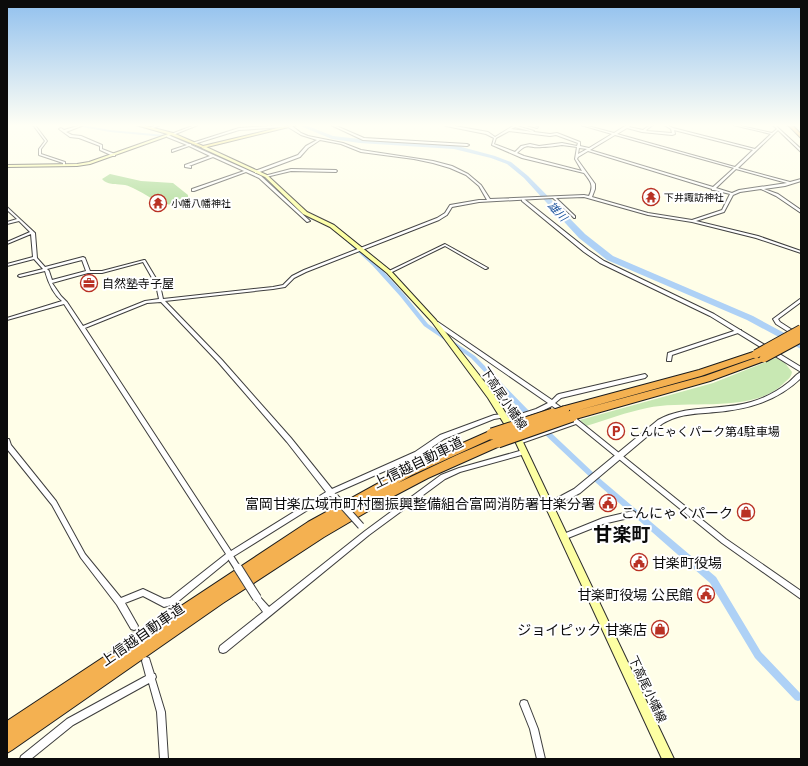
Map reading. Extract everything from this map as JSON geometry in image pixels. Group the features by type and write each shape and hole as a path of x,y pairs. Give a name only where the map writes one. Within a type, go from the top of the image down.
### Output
{"highway":[{"name":"上信越自動車道","path":"760,356 801,329"},
{"name":"上信越自動車道","path":"7,730 312,526 408,472 495,438 707,379 801,338"},
{"name":"上信越自動車道","path":"7,745 319,532 413,479 495,438"}],"main road":[{"path":"7,166 64,165 90,163 97,161"},
{"name":"下高尾小幡線","path":"232,161 266,176 284,197 305,213 329,224 361,248 389,272 434,321 506,418 519,442 668,759"}],"street":[{"path":"59,161 64,163 64,165"},
{"path":"190,167 186,166 200,161"},
{"path":"223,161 260,177 284,197 308,221"},
{"path":"256,172 286,161"},
{"path":"423,161 454,168 468,176 483,188 489,200"},
{"path":"538,161 584,172"},
{"path":"577,161 584,172 594,182 595,185 590,197"},
{"path":"626,161 732,194 744,190 801,180"},
{"path":"708,161 790,183"},
{"path":"713,188 742,161"},
{"path":"266,176 291,170 336,171"},
{"path":"193,190 246,171"},
{"path":"762,188 777,195 801,212"},
{"path":"692,221 723,211 732,194"},
{"path":"82,328 137,305 161,299 245,292 284,286 293,277 305,271 438,219 446,214 451,206 489,200 523,200 574,195 590,197 648,214 692,221 757,237 801,252"},
{"path":"552,197 574,217"},
{"path":"523,200 586,251 602,262 700,310 739,331 801,370"},
{"path":"7,208 32,232 35,258 45,269 50,282 59,297 82,328 257,598 268,612"},
{"path":"7,223 19,220"},
{"path":"7,243 32,232"},
{"path":"389,272 445,245 486,268"},
{"path":"7,265 35,258"},
{"path":"20,276 83,258 88,272"},
{"path":"50,282 88,272 102,272 144,261 158,285 161,299 289,440 366,533"},
{"path":"801,300 775,319 778,323 801,338"},
{"path":"7,319 64,302"},
{"path":"434,321 490,362 534,389 572,416 724,541 801,595"},
{"path":"669,360 670,354 739,331"},
{"path":"549,506 577,491 660,422 671,415 756,404 768,400 781,392 801,374"},
{"path":"120,602 143,592 164,603 169,602 231,556 333,494 417,454 442,437 494,417 506,418 538,411 552,403 556,398 566,394 646,376"},
{"path":"519,442 572,416"},
{"path":"7,441 8,446 54,503 83,556 120,602 134,626"},
{"path":"223,649 366,533 443,477 459,470 523,452"},
{"path":"563,537 603,521 633,514"},
{"path":"146,661 152,677 161,712 164,759"},
{"path":"24,759 70,722 152,677"},
{"path":"524,704 534,729 541,759"}],"green space":[{"path":"110,174 141,181 173,183 188,195 188,198 180,203 172,205 164,204 133,188 125,185 109,183 102,179"},
{"path":"776,358 785,363 792,372 791,376 770,393 754,399 718,404 647,408 586,426 580,420 713,383"}],"waterway":[{"path":"228,161 264,177 295,207 313,219"},
{"name":"雄川","path":"503,161 509,163 526,177 582,236 610,258 750,318 801,346"},
{"path":"346,239 374,264 426,325 473,357 535,421"},
{"path":"544,430 596,479 713,580 758,655 798,697"}],"tunnel":[{"path":"134,626 139,642"}],"place":[{"name":"下井諏訪神社","path":"651,197"},
{"name":"小幡八幡神社","path":"158,203"},
{"name":"自然塾寺子屋","path":"89,283"},
{"name":"こんにゃくパーク第4駐車場","path":"616,431"},
{"name":"富岡甘楽広域市町村圏振興整備組合富岡消防署甘楽分署","path":"608,503"},
{"name":"こんにゃくパーク","path":"746,512"},
{"name":"甘楽町役場","path":"639,562"},
{"name":"甘楽町役場 公民館","path":"706,594"},
{"name":"ジョイピック 甘楽店","path":"660,629"}],"district":[{"name":"甘楽町","path":"622,534"}]}
